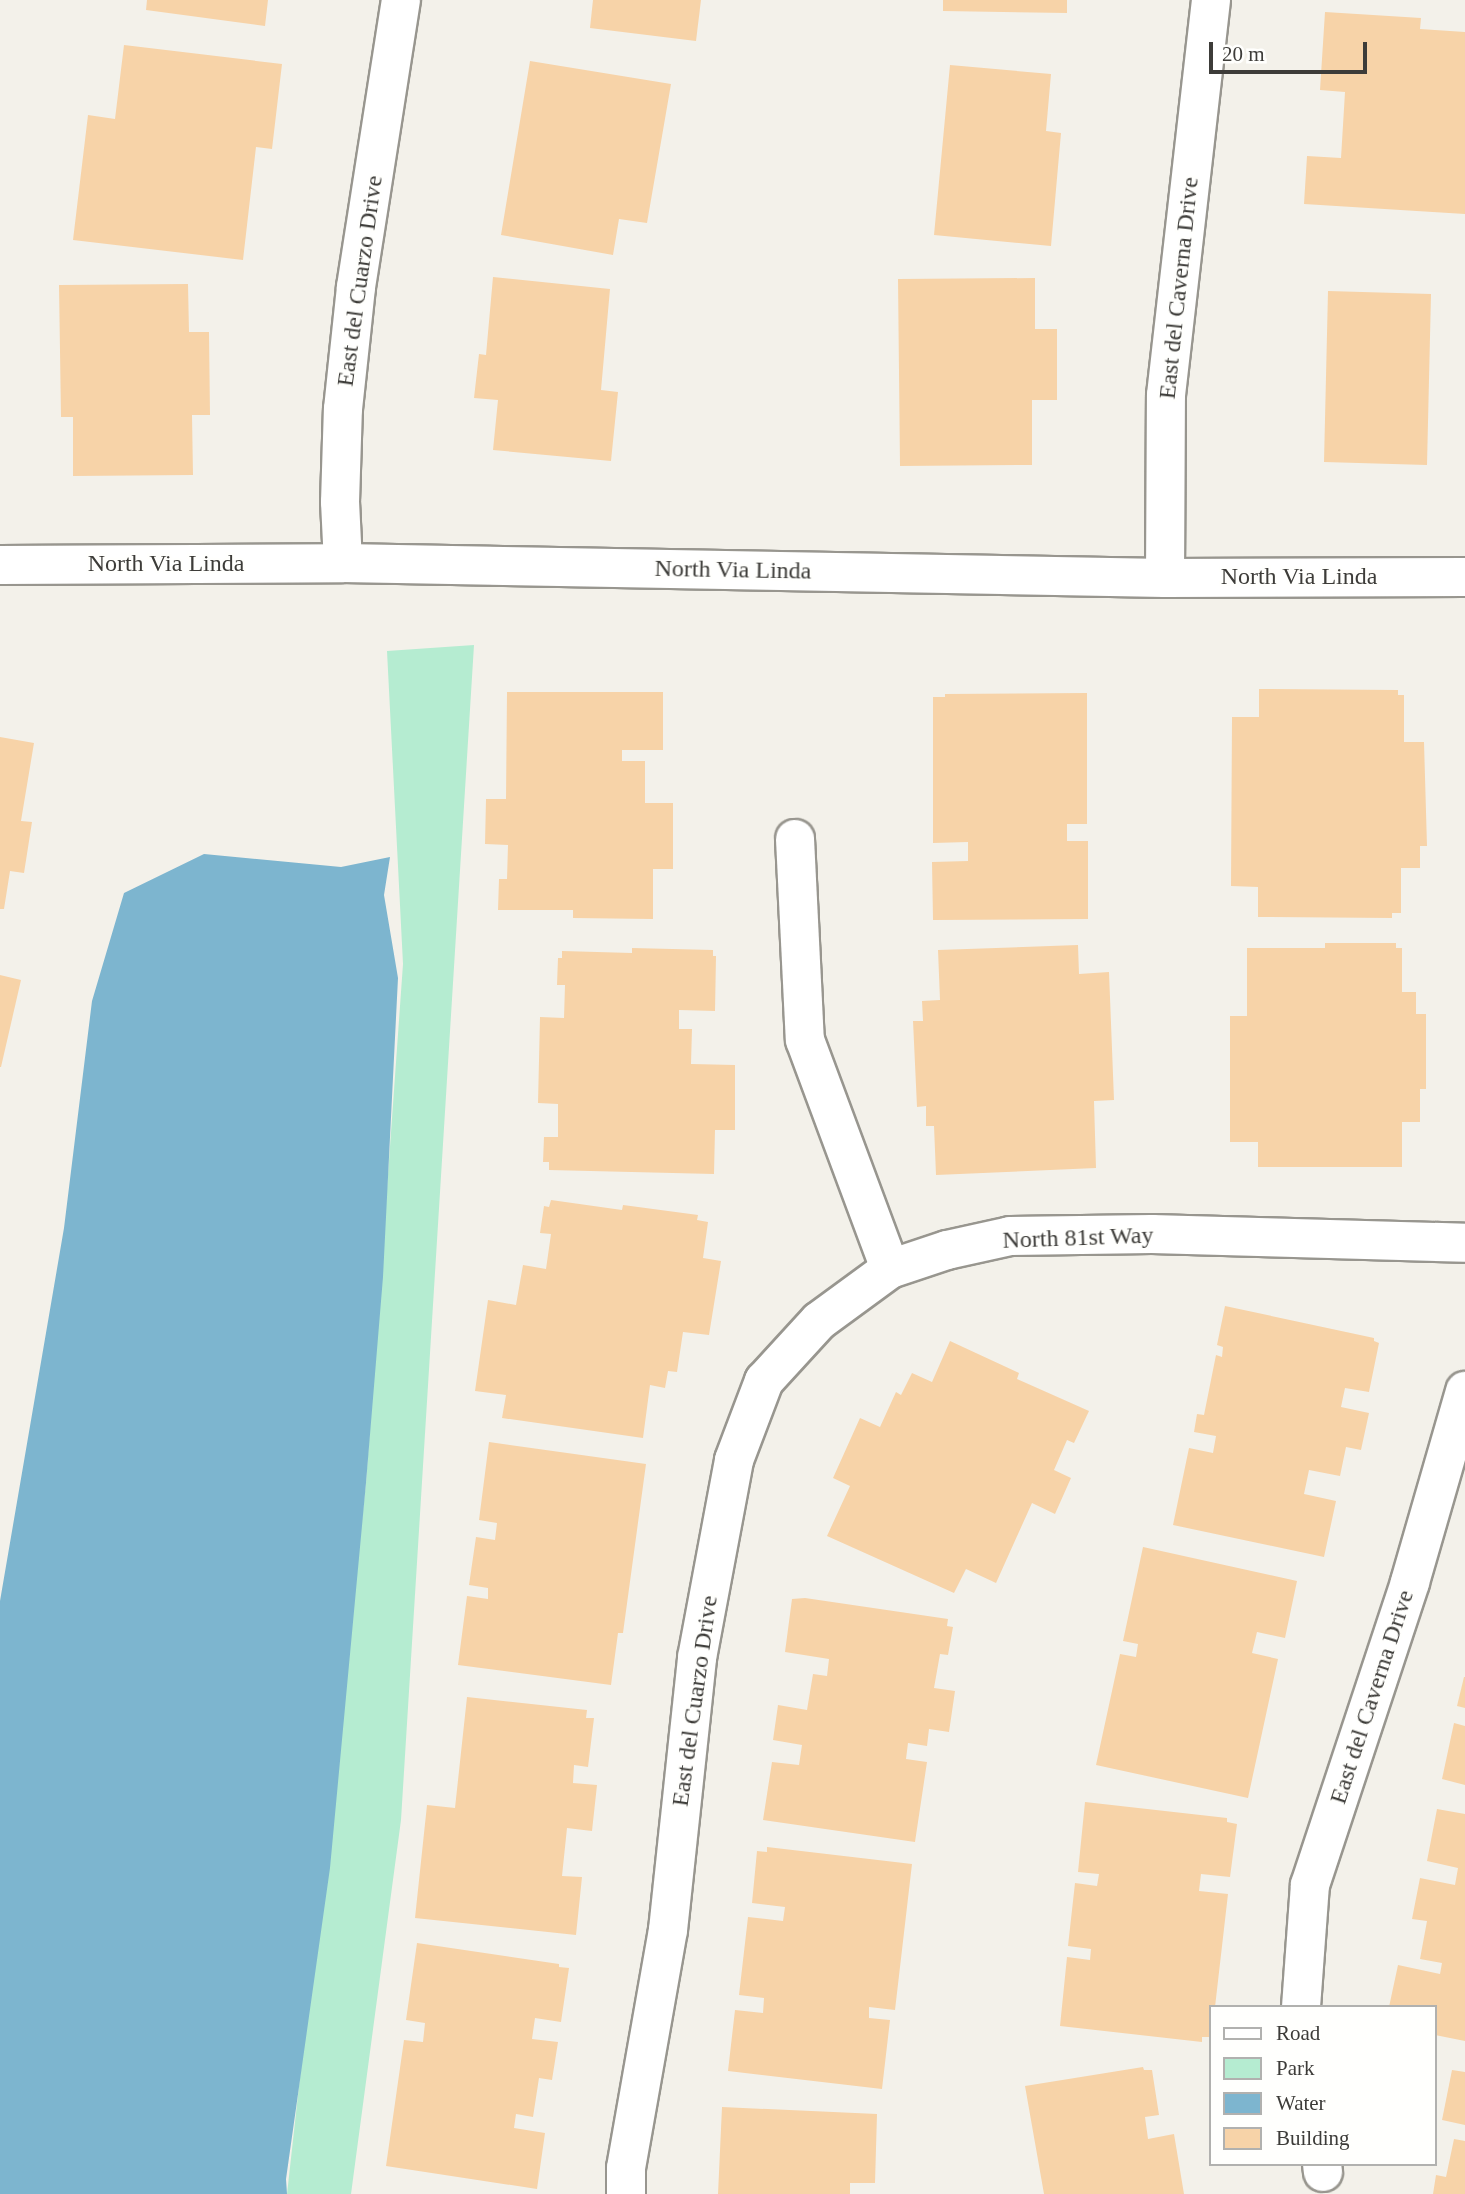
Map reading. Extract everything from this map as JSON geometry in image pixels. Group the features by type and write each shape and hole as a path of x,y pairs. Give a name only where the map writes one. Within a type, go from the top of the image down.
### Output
{"street":[{"name":"East del Cuarzo Drive","path":"343,563 340,502 343,408 356,287 401,0"},
{"name":"East del Caverna Drive","path":"1165,578 1166,395 1211,0"},
{"name":"North Via Linda","path":"0,565 343,563 1165,578 1465,577"},
{"path":"795,839 805,1040 890,1269"},
{"name":"North 81st Way","path":"890,1269 947,1250 1010,1237 1152,1234 1465,1243"},
{"name":"East del Cuarzo Drive","path":"626,2194 626,2168 668,1930 697,1658 734,1460 764,1381 819,1321 890,1269"},
{"name":"East del Caverna Drive","path":"1301,2005 1310,1885 1410,1582 1465,1391"}],"green space":[{"path":"474,645 401,1820 351,2194 287,2194 366,1483 403,964 387,651"}],"water":[{"path":"204,854 341,867 390,857 384,895 398,978 383,1277 366,1483 330,1868 286,2179 287,2194 0,2194 0,1601 64,1228 92,1001 124,893"}],"building":[{"path":"147,0 268,0 265,26 146,10"},
{"path":"593,0 701,0 696,41 590,28"},
{"path":"943,0 1067,0 1067,13 943,11"},
{"path":"1325,12 1421,18 1420,29 1465,32 1465,214 1304,204 1307,156 1341,158 1345,92 1320,90"},
{"path":"124,45 282,64 272,149 256,147 243,260 73,240 88,115 115,119"},
{"path":"530,61 671,84 647,223 619,219 613,255 501,235"},
{"path":"950,65 1051,74 1046,131 1061,133 1051,246 934,235"},
{"path":"493,277 610,289 601,390 618,392 611,461 493,450 498,400 474,398 479,354 486,355"},
{"path":"1035,278 1035,329 1057,329 1057,400 1032,400 1032,465 900,466 898,279"},
{"path":"188,284 189,332 209,332 210,415 192,415 193,475 73,476 73,417 61,417 59,285"},
{"path":"1328,291 1431,294 1427,465 1324,462"},
{"path":"1259,689 1398,690 1398,695 1404,695 1404,742 1424,742 1427,846 1420,846 1420,868 1401,868 1401,913 1392,913 1392,918 1258,917 1258,887 1231,886 1232,717 1259,717"},
{"path":"507,692 663,692 663,750 622,750 622,761 645,761 645,803 673,803 673,869 653,869 653,919 573,918 573,910 498,910 499,879 507,879 508,845 485,844 486,799 506,799"},
{"path":"1087,693 1087,824 1067,824 1067,841 1088,841 1088,919 933,920 932,862 968,861 968,842 933,843 933,697 945,697 945,694"},
{"path":"0,737 34,743 21,821 32,822 24,873 10,871 4,909 0,909"},
{"path":"1325,943 1396,943 1396,948 1402,948 1402,992 1416,992 1416,1014 1426,1014 1426,1089 1420,1089 1420,1122 1402,1122 1402,1167 1258,1167 1258,1142 1230,1142 1230,1016 1247,1016 1247,948 1325,948"},
{"path":"1078,945 1079,974 1109,972 1114,1100 1094,1101 1096,1168 936,1175 934,1126 926,1126 926,1106 917,1107 913,1021 923,1021 922,1001 940,1000 938,950"},
{"path":"632,948 713,950 713,956 716,956 715,1011 679,1010 679,1029 692,1029 691,1064 735,1065 735,1130 715,1130 714,1174 549,1170 549,1162 543,1162 544,1137 558,1137 558,1104 538,1103 540,1017 564,1018 565,985 557,985 558,958 562,958 562,951 632,953"},
{"path":"0,975 21,980 1,1067 0,1067"},
{"path":"551,1200 622,1210 623,1205 698,1215 697,1220 708,1222 703,1258 721,1261 709,1335 683,1332 677,1372 668,1371 665,1388 650,1385 643,1438 502,1418 506,1395 475,1391 488,1300 516,1305 523,1265 546,1269 551,1234 540,1233 544,1206 549,1207"},
{"path":"1225,1306 1374,1338 1374,1341 1379,1343 1369,1392 1345,1388 1341,1407 1369,1413 1361,1450 1346,1447 1340,1476 1309,1470 1304,1494 1336,1501 1324,1557 1173,1525 1189,1448 1213,1453 1216,1436 1194,1432 1197,1414 1204,1415 1216,1355 1222,1357 1223,1347 1217,1345"},
{"path":"950,1341 1019,1373 1017,1379 1089,1411 1074,1443 1067,1440 1054,1470 1071,1478 1055,1514 1032,1503 996,1583 966,1569 954,1593 827,1536 850,1486 833,1478 860,1418 880,1427 896,1392 901,1395 912,1373 932,1382"},
{"path":"489,1442 646,1464 623,1633 618,1633 611,1685 458,1665 467,1596 488,1599 488,1588 469,1585 476,1537 495,1540 497,1523 479,1520"},
{"path":"1143,1547 1297,1581 1285,1638 1257,1632 1252,1653 1278,1659 1248,1798 1096,1765 1120,1654 1136,1657 1138,1644 1123,1641"},
{"path":"805,1598 948,1619 947,1626 953,1627 948,1655 940,1654 934,1688 955,1691 949,1732 929,1729 927,1746 908,1743 906,1759 927,1762 915,1842 763,1820 772,1762 799,1765 802,1745 773,1740 778,1705 807,1710 813,1674 827,1676 829,1659 785,1652 792,1599"},
{"path":"1465,1677 1465,1708 1457,1706"},
{"path":"467,1697 587,1710 586,1718 594,1718 588,1767 574,1765 573,1783 597,1785 592,1831 567,1828 562,1876 582,1877 576,1935 415,1918 427,1805 455,1808"},
{"path":"1454,1723 1465,1726 1465,1785 1442,1779"},
{"path":"1085,1802 1227,1818 1227,1822 1237,1824 1230,1877 1201,1874 1199,1891 1228,1894 1215,2005 1210,2005 1210,2037 1202,2037 1202,2042 1060,2026 1067,1957 1090,1960 1091,1949 1068,1946 1075,1883 1097,1886 1099,1874 1078,1872"},
{"path":"1437,1809 1465,1814 1465,2041 1437,2035 1437,2005 1389,2005 1398,1965 1440,1974 1442,1963 1420,1959 1427,1921 1412,1919 1420,1878 1455,1885 1458,1868 1427,1861"},
{"path":"767,1847 912,1864 895,2010 869,2007 869,2018 890,2020 882,2089 728,2071 735,2010 763,2013 764,1998 739,1995 748,1917 783,1921 785,1907 752,1903 757,1851 767,1852"},
{"path":"417,1943 559,1964 559,1967 569,1968 561,2022 535,2018 532,2039 558,2042 552,2080 539,2078 533,2117 516,2114 514,2128 545,2133 537,2189 386,2166 404,2040 423,2042 425,2023 406,2020"},
{"path":"1143,2067 1144,2070 1152,2070 1159,2115 1145,2117 1148,2139 1174,2134 1184,2194 1044,2194 1025,2086"},
{"path":"1452,2070 1465,2072 1465,2125 1442,2120"},
{"path":"722,2107 877,2114 875,2183 850,2183 850,2194 718,2194"},
{"path":"1454,2139 1465,2141 1465,2194 1433,2194 1436,2175 1446,2177"}]}
